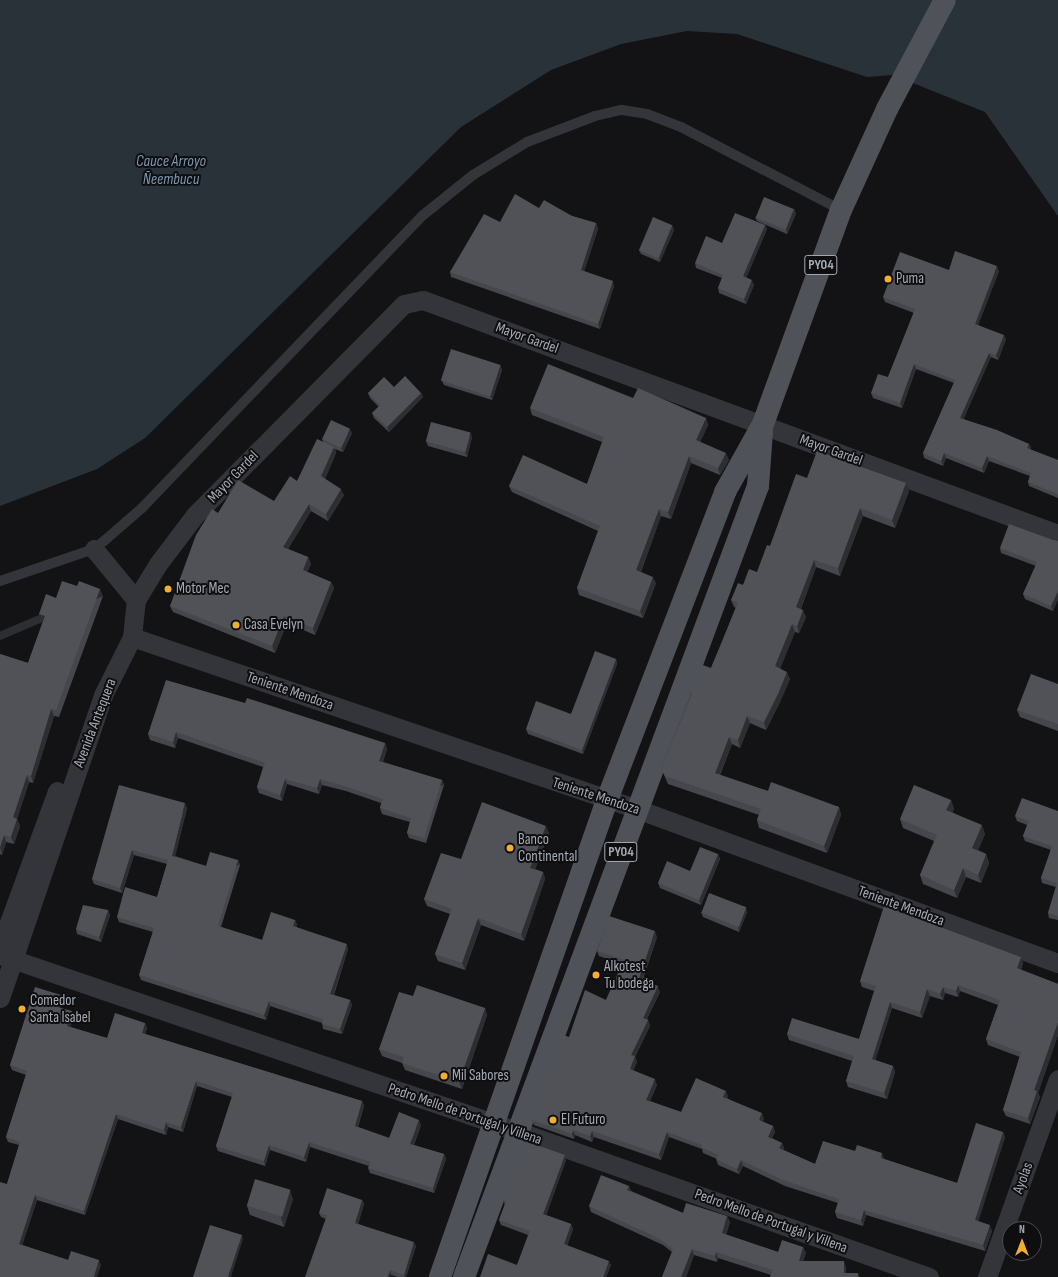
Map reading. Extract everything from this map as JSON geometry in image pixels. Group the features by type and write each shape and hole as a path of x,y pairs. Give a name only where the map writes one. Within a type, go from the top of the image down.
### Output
{"main road":[{"name":"PY04","path":"440,1277 607,800 725,492 763,424 841,210 887,109 945,0"},
{"name":"PY04","path":"464,1277 758,486 763,424"}],"street":[{"name":"Mayor Gardel","path":"132,636 136,600 158,564 195,516 404,304 423,300 763,424 1058,534"},
{"path":"94,549 136,600"},
{"name":"Teniente Mendoza","path":"132,636 607,800 637,809 1058,963"},
{"name":"Avenida Antequera","path":"0,998 4,954 103,694 132,636"},
{"name":"Pedro Mello de Portugal y Villena","path":"4,954 517,1131 929,1277"},
{"name":"Ayolas","path":"987,1277 1058,1079"}],"lane":[{"path":"0,581 94,549 142,508 422,216 473,175 527,142 595,116 622,110 647,114 681,127 841,210"}],"water":[{"name":"Cauce Arroyo Ñeembucu","path":"0,0 1058,0 1058,216 985,112 893,75 867,77 737,34 687,31 621,44 551,70 461,127 145,438 97,469 0,506"}],"building":[{"path":"515,194 539,208 544,200 572,216 596,223 581,270 613,281 598,324 450,272 484,214 500,222"},
{"path":"764,197 794,209 785,229 756,217"},
{"path":"735,213 765,225 743,276 752,280 744,299 718,288 723,275 695,263 706,236 722,243"},
{"path":"653,217 672,225 658,258 639,250"},
{"path":"955,251 997,266 975,324 1004,335 996,355 989,353 960,418 997,430 1029,444 1027,448 1058,460 1058,494 1028,482 1031,473 987,456 982,468 944,453 941,461 923,453 955,380 914,364 900,403 871,393 878,374 888,377 915,309 883,297 900,252 949,270"},
{"path":"451,349 500,365 490,396 441,380"},
{"path":"548,364 633,398 638,388 706,418 696,440 726,453 718,468 689,456 668,512 659,509 636,570 653,577 640,611 577,588 600,526 509,486 523,455 587,484 604,437 530,408"},
{"path":"405,376 421,393 387,427 372,413 380,405 368,393 384,377 394,387"},
{"path":"331,420 350,429 341,448 322,439"},
{"path":"431,422 471,433 465,452 426,441"},
{"path":"317,439 334,447 321,476 341,489 326,514 309,504 283,547 308,557 303,570 331,582 313,628 284,616 272,646 170,606 196,535 212,509 218,513 238,480 274,501 290,476 297,481"},
{"path":"817,451 906,483 892,520 860,508 838,568 814,560 796,607 803,610 797,626 792,624 775,666 787,672 778,694 764,722 747,716 738,740 729,737 715,773 768,791 771,782 839,807 824,846 757,820 761,809 665,776 661,768 692,694 689,692 700,664 711,668 721,644 738,602 731,600 738,583 743,585 749,569 757,572 767,545 770,546 796,474 807,478"},
{"path":"1009,524 1058,541 1058,591 1051,606 1023,594 1037,562 1000,548"},
{"path":"62,581 77,586 79,581 100,589 56,710 51,709 31,776 27,775 13,817 17,819 11,837 4,835 0,847 0,654 28,663 45,616 39,614 46,594 56,598"},
{"path":"595,651 616,659 582,750 526,729 536,701 571,714"},
{"path":"1031,674 1058,684 1058,724 1017,710"},
{"path":"166,680 245,703 247,698 385,743 379,761 442,780 424,838 407,833 411,818 380,808 383,799 320,779 317,788 285,779 280,795 257,787 265,763 176,732 173,742 148,734"},
{"path":"119,785 185,803 172,856 206,866 210,852 238,860 218,926 262,940 271,912 295,920 293,926 347,944 330,994 350,1000 340,1029 322,1024 323,1019 269,1001 264,1015 139,975 154,928 117,917 125,887 157,897 168,860 132,850 120,888 92,879"},
{"path":"914,785 951,800 946,810 982,825 972,848 986,854 978,875 963,868 954,890 920,875 937,835 900,819"},
{"path":"1022,798 1058,811 1058,916 1048,913 1057,883 1041,878 1052,846 1023,836 1029,821 1015,816"},
{"path":"482,802 546,826 530,868 543,872 521,934 478,918 462,963 435,954 452,909 424,899 441,853 461,859"},
{"path":"700,847 718,854 699,900 658,883 667,861 690,871"},
{"path":"709,893 746,907 739,927 701,913"},
{"path":"83,905 108,910 99,937 76,929"},
{"path":"884,906 1021,957 1017,968 1058,984 1058,1022 1034,1090 1037,1091 1028,1118 1003,1110 1021,1052 986,1039 1000,1000 958,985 956,991 943,987 940,994 927,989 920,1012 890,1002 872,1059 893,1066 884,1093 846,1081 854,1056 787,1034 792,1018 859,1039 876,986 860,981"},
{"path":"609,916 655,931 639,978 658,986 643,1018 648,1020 631,1055 635,1056 630,1069 655,1079 646,1100 681,1112 696,1078 726,1091 723,1097 762,1113 759,1120 773,1126 768,1137 782,1143 779,1148 815,1164 823,1141 855,1151 857,1145 882,1153 881,1158 957,1183 976,1123 1003,1132 975,1220 990,1225 983,1245 864,1210 861,1220 835,1212 839,1199 783,1180 741,1160 737,1169 716,1159 718,1155 701,1147 702,1145 667,1132 659,1154 592,1131 590,1136 573,1130 572,1134 532,1120 563,1035 569,1037 585,990 606,1000 624,960 597,951"},
{"path":"417,985 485,1008 459,1082 402,1063 404,1057 379,1049 399,992 413,996"},
{"path":"35,987 61,995 57,1007 72,1011 67,1026 107,1038 115,1013 145,1023 142,1033 362,1101 355,1126 389,1138 399,1112 419,1120 410,1144 444,1154 433,1188 368,1168 371,1162 309,1142 304,1157 269,1145 264,1161 216,1146 233,1093 196,1081 181,1127 166,1122 164,1130 116,1114 84,1211 35,1195 19,1244 68,1260 71,1251 99,1260 94,1277 0,1277 0,1182 7,1184 20,1142 6,1137 27,1071 10,1065"},
{"path":"525,1141 565,1155 543,1214 571,1224 564,1244 609,1261 603,1277 480,1277 488,1254 517,1265 530,1231 499,1220 506,1201 503,1200"},
{"path":"601,1175 629,1186 627,1190 683,1213 686,1203 727,1216 722,1233 778,1252 782,1240 803,1247 799,1261 844,1261 844,1273 858,1273 858,1277 770,1277 773,1270 716,1252 715,1256 692,1249 681,1277 662,1277 673,1249 660,1239 589,1206"},
{"path":"255,1179 290,1190 282,1217 247,1206"},
{"path":"327,1188 362,1200 355,1223 414,1242 404,1275 390,1270 388,1277 305,1277 327,1215 319,1213"},
{"path":"210,1225 242,1235 228,1277 193,1277"}],"place":[{"name":"Puma","path":"888,279"},
{"name":"Motor Mec","path":"168,589"},
{"name":"Casa Evelyn","path":"236,625"},
{"name":"Banco Continental","path":"510,848"},
{"name":"Alkotest Tu bodega","path":"596,975"},
{"name":"Comedor Santa Isabel","path":"22,1009"},
{"name":"Mil Sabores","path":"444,1076"},
{"name":"El Futuro","path":"553,1120"}]}
